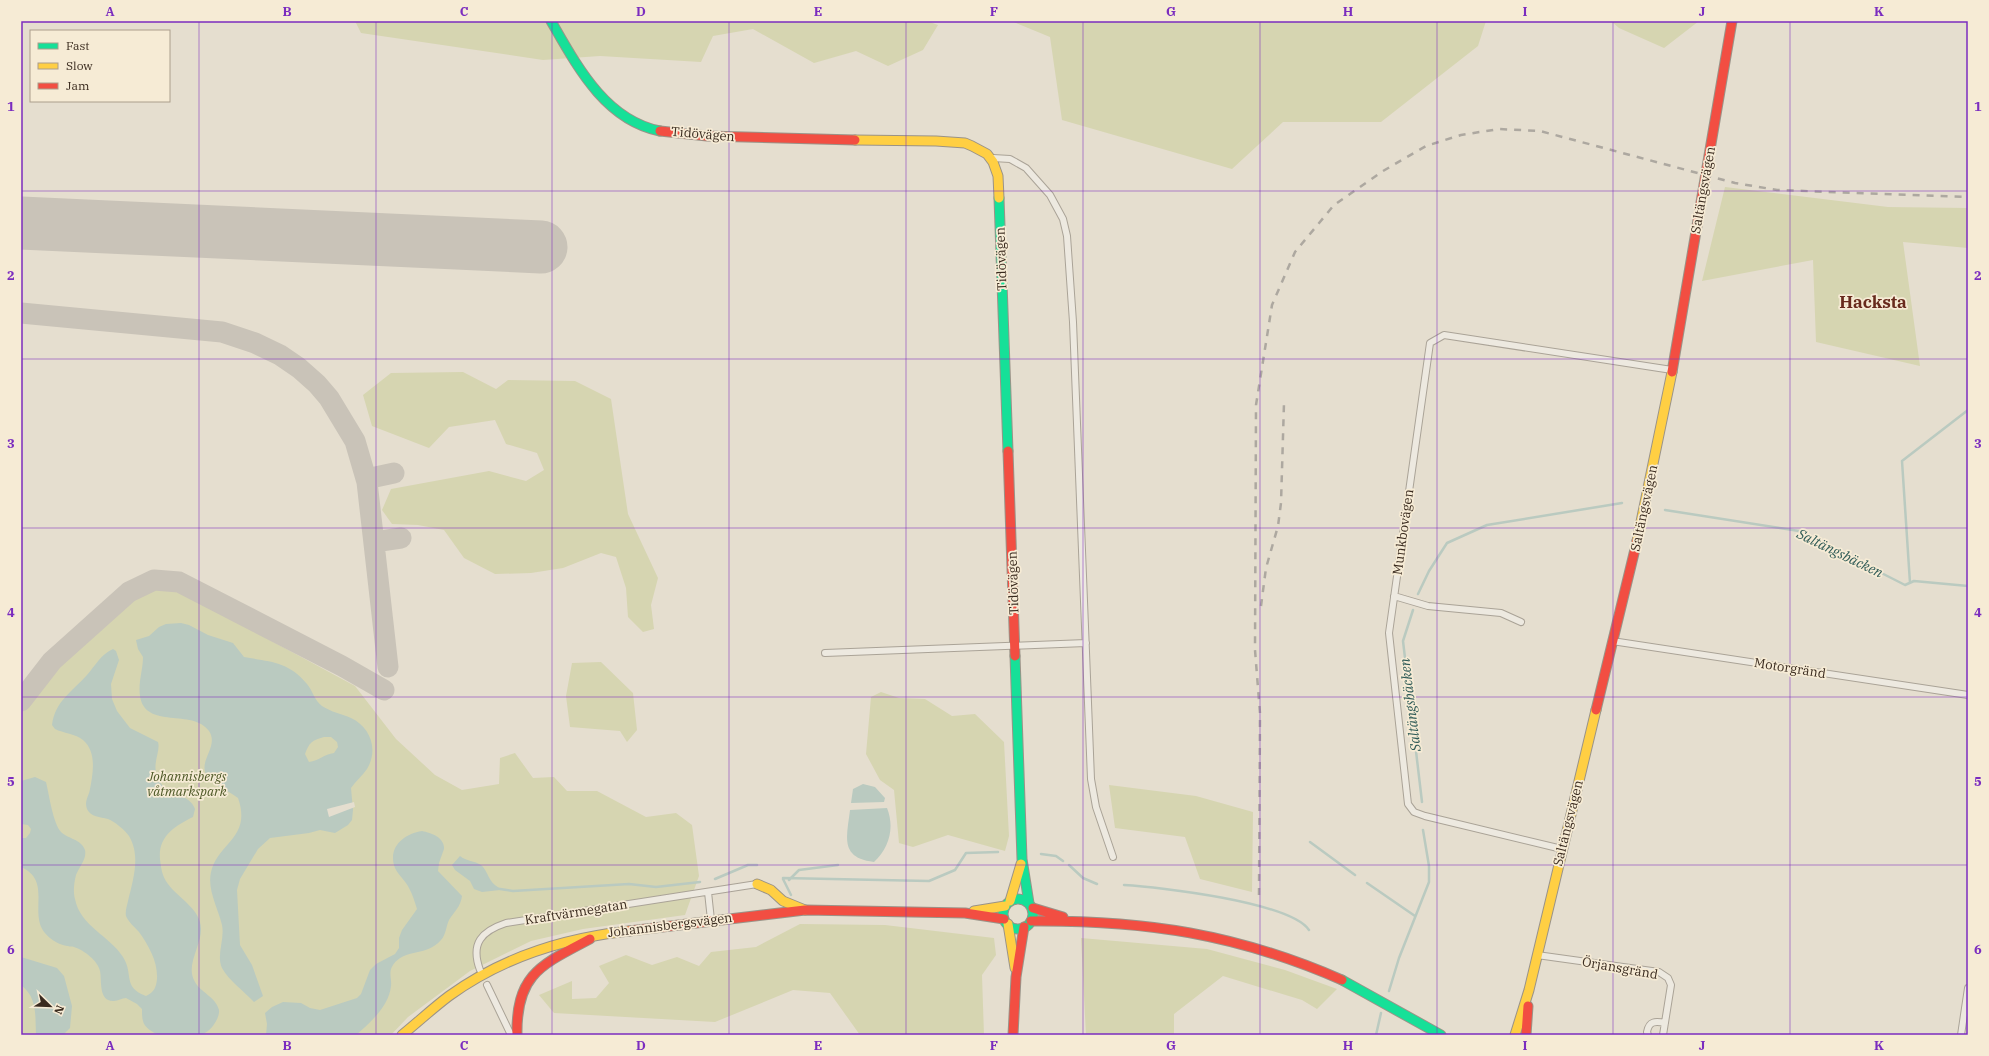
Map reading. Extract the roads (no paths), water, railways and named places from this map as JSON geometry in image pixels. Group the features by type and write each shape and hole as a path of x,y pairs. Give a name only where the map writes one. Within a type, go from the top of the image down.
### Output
{"street":[{"name":"Tidövägen","path":"551,21 574,62 593,88 610,105 638,124 660,130 690,135 778,139 965,143 982,149 993,158 998,176 1022,859 1031,906"},
{"name":"Saltängsvägen","path":"1526,1035 1530,990 1537,955 1638,537 1672,370 1732,21"},
{"path":"993,158 1016,161 1026,168 1050,195 1059,212 1067,236 1073,322 1092,790 1113,857"},
{"name":"Munkbovägen","path":"1562,848 1425,816 1414,812 1408,804 1389,633 1430,343 1444,335 1672,370"},
{"path":"1394,596 1428,606 1501,613 1521,622"},
{"name":"Motorgränd","path":"1612,641 1968,695"},
{"path":"825,653 1086,643"},
{"name":"Tidövägen","path":"1008,903 1022,859"},
{"path":"758,884 771,890 783,901 805,910"},
{"name":"Kraftvärmegatan","path":"480,970 476,959 480,939 490,928 506,923 758,884"},
{"path":"708,892 711,920"},
{"path":"1016,977 1003,912 1008,903 1016,899 1023,899 1031,906 1072,920"},
{"name":"Johannisbergsvägen","path":"965,913 1008,903"},
{"path":"1013,1035 1016,977 1028,924 1033,915 1031,906"},
{"name":"Johannisbergsvägen","path":"402,1035 449,996 474,980 524,954 570,940 599,934 805,910 965,913 1006,922"},
{"path":"1006,922 1014,928 1028,924 1072,920 1168,928 1211,936 1281,955 1348,983 1433,1032 1441,1035"},
{"path":"517,1035 517,1007 520,994 530,977 551,961 599,934"},
{"name":"Örjansgränd","path":"1537,955 1659,972 1668,978 1672,985 1663,1035"},
{"path":"487,985 511,1035"},
{"path":"1961,1035 1968,988"},
{"name":"Saltängsvägen","path":"1515,1035 1530,990"},
{"path":"1648,1035 1647,1032 1651,1023 1655,1021 1665,1022"}],"waterway":[{"path":"1910,583 1902,461 1968,410"},
{"name":"Saltängsbäcken","path":"1418,594 1429,571 1447,543 1487,525 1622,503"},
{"name":"Saltängsbäcken","path":"1665,510 1799,531 1905,585 1914,581 1968,586"},
{"name":"Saltängsbäcken","path":"1413,610 1403,641 1422,802"},
{"name":"Saltängsbäcken","path":"1389,991 1399,958 1429,882 1429,866 1423,830"},
{"name":"Saltängsbäcken","path":"1310,842 1355,875"},
{"path":"783,878 929,881 955,870 966,853 998,852"},
{"path":"1041,854 1056,856 1063,861"},
{"path":"715,879 748,865 757,865"},
{"path":"789,880 799,870 838,865"},
{"path":"1069,865 1083,878 1097,884"},
{"path":"783,879 791,895"},
{"path":"500,889 513,891 629,884 656,887 700,882"},
{"name":"Saltängsbäcken","path":"1367,883 1415,916"},
{"path":"1124,885 1193,893 1251,904 1277,911 1297,920 1309,930"},
{"name":"Saltängsbäcken","path":"1376,1035 1381,1013"}],"railway":[{"path":"1259,895 1260,713 1255,650 1256,405 1272,305 1295,252 1334,205 1383,171 1426,146 1461,135 1499,129 1540,131 1735,183 1777,190 1968,197"},
{"path":"1261,606 1266,568 1278,526 1281,503 1284,403"}],"district":[{"name":"Hacksta","path":"1873,302"}],"park label":[{"name":"Johannisbergs våtmarkspark","path":"187,784"}]}
